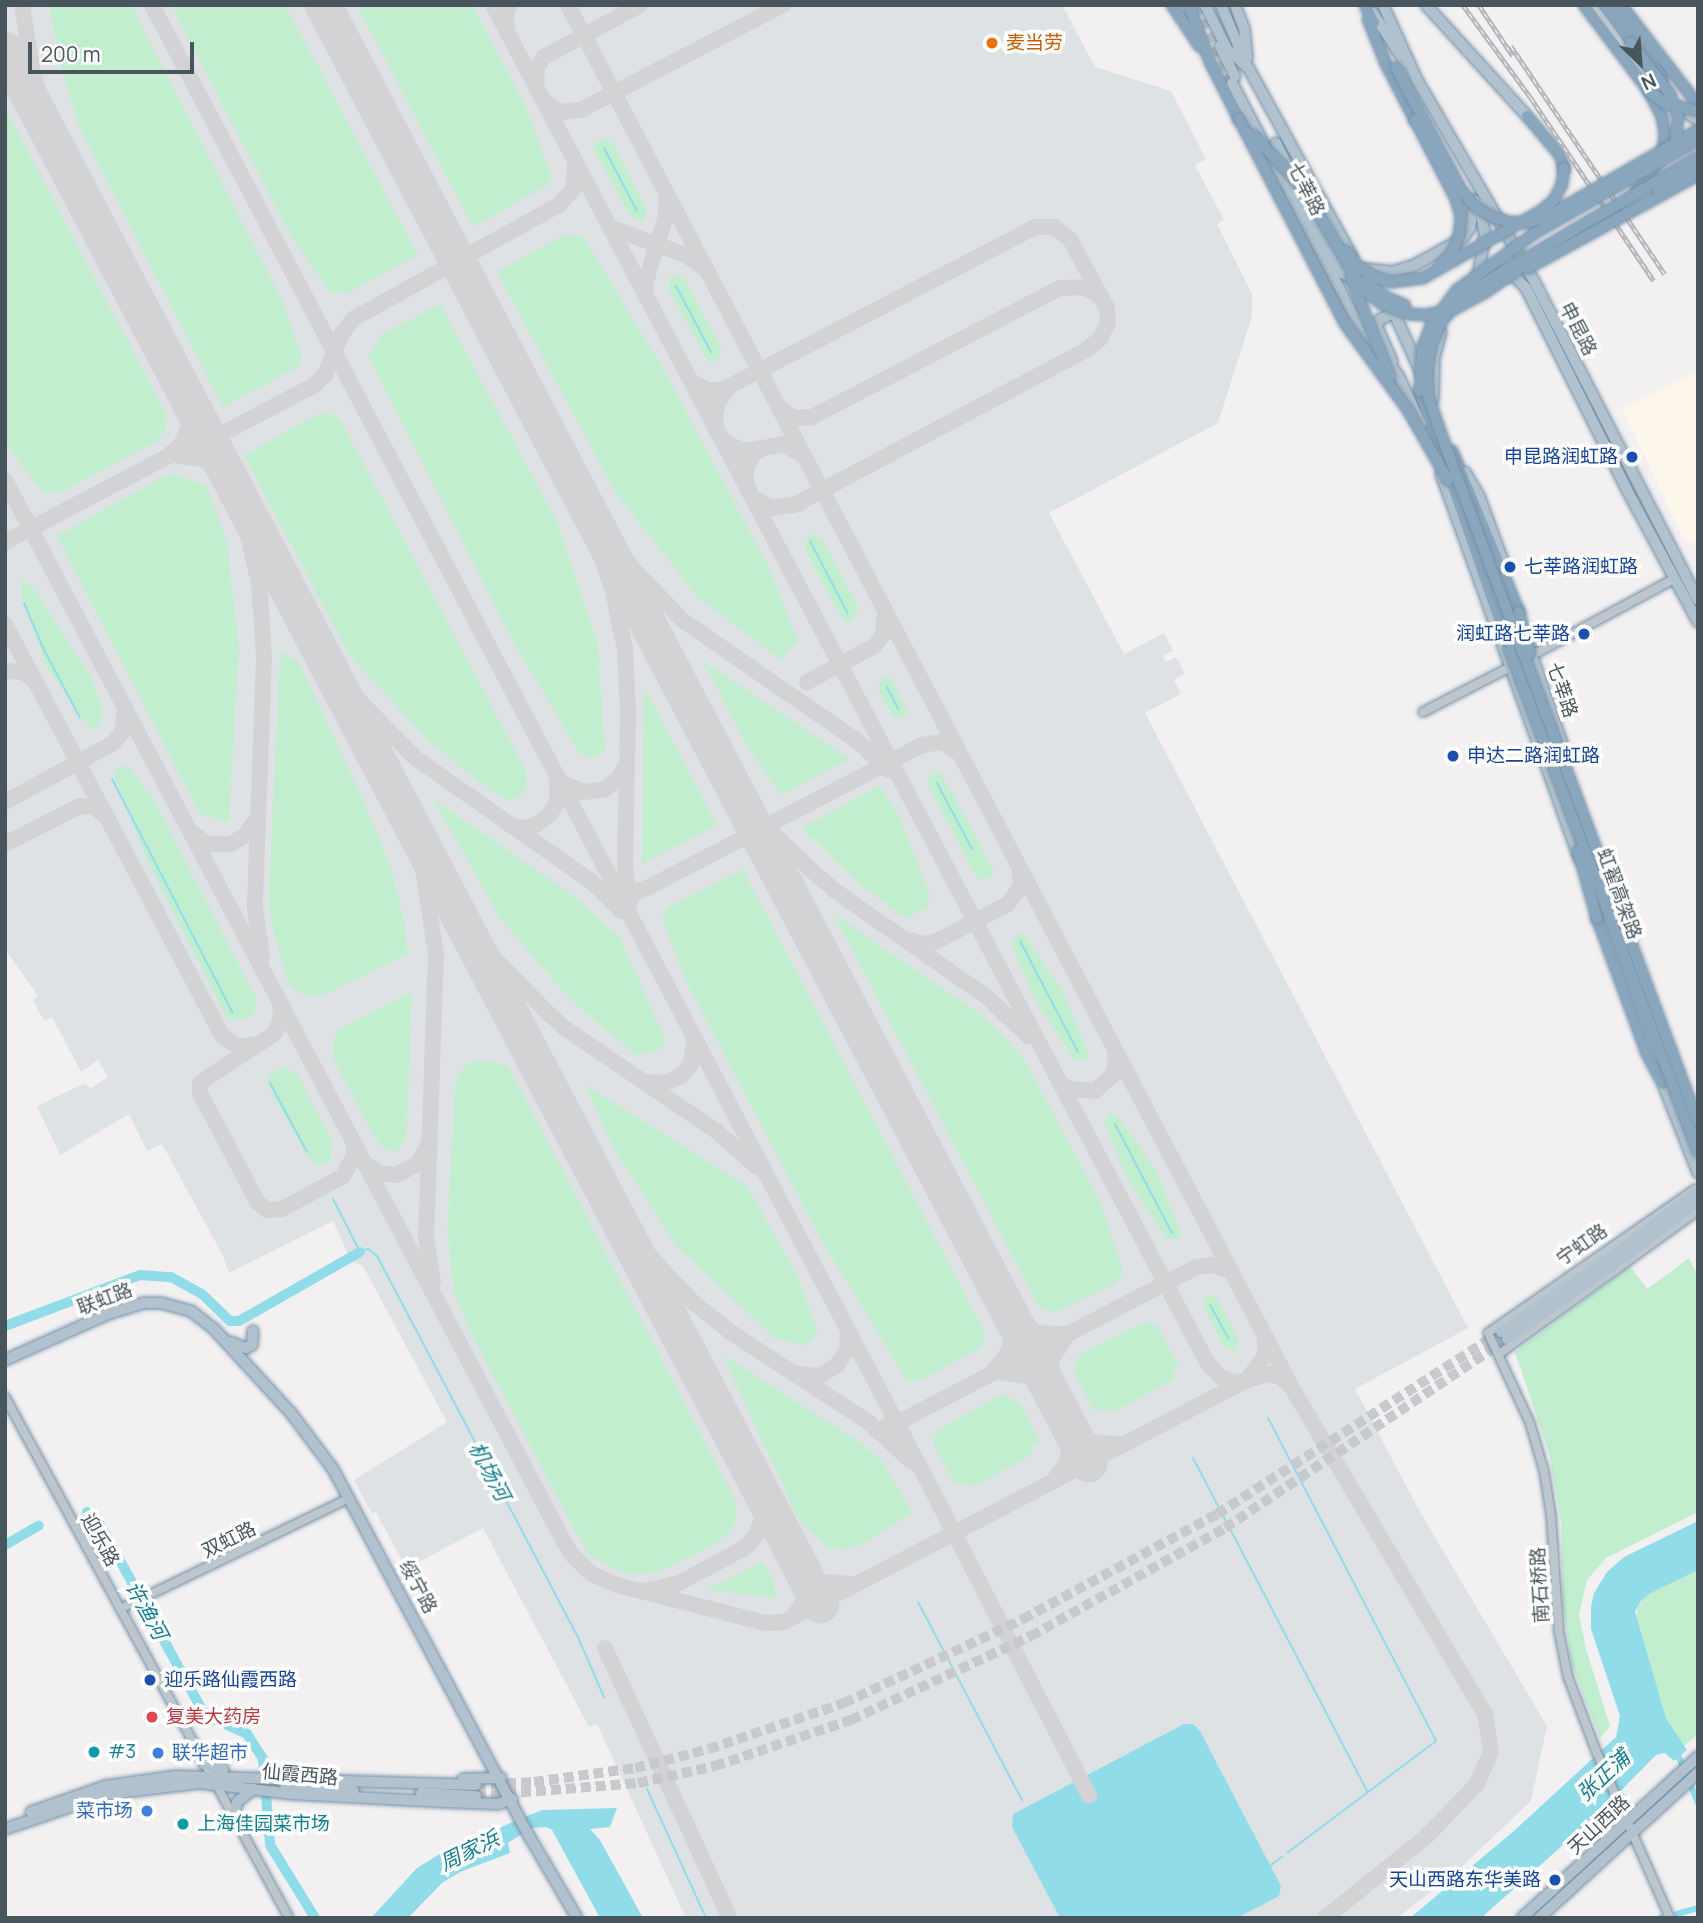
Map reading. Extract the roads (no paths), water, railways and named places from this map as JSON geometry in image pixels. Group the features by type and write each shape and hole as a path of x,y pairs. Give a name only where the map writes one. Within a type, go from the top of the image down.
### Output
{"highway":[{"path":"1172,5 1210,62 1346,325 1408,410"},
{"path":"1189,5 1210,62"},
{"path":"1365,5 1461,189 1474,206 1492,217 1510,222 1527,222 1550,215 1698,130"},
{"path":"1584,5 1652,92 1666,104 1696,117"},
{"path":"1603,5 1670,94"},
{"path":"1484,269 1657,170 1671,155 1677,137 1678,117 1670,94 1638,38 1612,5"},
{"path":"1621,5 1695,100"},
{"path":"1368,19 1380,35"},
{"path":"1368,19 1386,64 1455,199 1461,217 1459,236 1451,253 1436,271"},
{"path":"1638,38 1664,62"},
{"path":"1626,199 1646,181 1662,153 1665,134 1662,116 1652,92"},
{"path":"1346,251 1360,268 1374,277 1391,282 1408,282 1436,271 1541,211 1554,200 1562,184 1564,168 1560,155 1527,117"},
{"path":"1240,118 1262,146 1315,198 1367,283 1387,298 1435,312"},
{"path":"1448,480 1420,391 1422,349 1443,305 1484,269 1535,233 1698,140"},
{"path":"1545,711 1428,396 1427,369 1431,345 1441,321 1464,295 1698,157"},
{"path":"1312,205 1348,269 1362,288 1382,304 1409,314 1426,315 1454,309 1471,301 1542,252 1682,175 1698,163"},
{"path":"1507,278 1698,176"},
{"path":"1348,269 1385,367 1448,480"},
{"path":"1452,451 1519,612 1545,711"},
{"name":"虹翟高架路","path":"1448,480 1570,814 1698,1152"},
{"name":"虹翟高架路","path":"1545,711 1698,1122"},
{"path":"1570,814 1597,918 1647,1054 1663,1084"},
{"path":"1684,1085 1698,1115"}],"main road":[{"name":"七莘路","path":"1198,5 1233,80 1349,307 1399,377"},
{"path":"1205,5 1227,49 1249,69"},
{"path":"1221,5 1280,130 1347,251 1368,271 1392,272 1415,265"},
{"path":"1235,5 1244,28 1249,69"},
{"path":"1365,5 1368,19"},
{"name":"申昆路","path":"1365,5 1417,80"},
{"name":"申昆路","path":"1383,5 1417,80 1459,157 1535,283 1698,600"},
{"path":"1426,5 1527,117"},
{"path":"1280,130 1293,166 1312,205"},
{"path":"1293,166 1276,143 1342,272 1354,281 1366,284 1388,279 1462,239 1470,228 1475,192"},
{"path":"1433,400 1434,358 1441,328 1452,306 1478,277 1483,258 1485,234 1475,192 1459,157"},
{"name":"申昆路","path":"1465,292 1501,274 1514,276 1526,288 1698,622"},
{"name":"七莘路","path":"1698,1115 1598,846 1532,656 1523,613 1479,496 1452,451 1433,400 1396,317 1385,315 1377,327 1441,475 1509,668 1698,1173"},
{"path":"1674,579 1683,572"},
{"name":"宁虹路","path":"1698,1189 1635,1240 1504,1335 1625,1257 1698,1201"},
{"path":"1598,1255 1635,1240"},
{"name":"联虹路","path":"5,1360 108,1314 145,1303 161,1303 191,1311 214,1329 271,1396"},
{"name":"联虹路","path":"5,1366 110,1319 145,1308 160,1308 188,1316 199,1323 271,1396"},
{"path":"214,1329 240,1348 252,1345 253,1331"},
{"name":"绥宁路","path":"271,1396 313,1440 528,1834 577,1918"},
{"name":"天山西路","path":"1522,1918 1695,1760"},
{"path":"204,1764 227,1770"},
{"name":"仙霞西路","path":"210,1775 227,1770 254,1779"},
{"name":"天山西路","path":"1539,1918 1698,1773"},
{"name":"仙霞西路","path":"5,1822 104,1786 154,1778 210,1775 294,1784 346,1796 514,1806"},
{"name":"仙霞西路","path":"294,1784 498,1778"},
{"path":"234,1817 237,1802 254,1779 294,1784 476,1791"},
{"name":"仙霞西路","path":"5,1829 108,1794 254,1779"},
{"name":"绥宁路","path":"536,1847 536,1853 570,1918"}],"street":[{"path":"1593,5 1652,92 1679,157 1698,176"},
{"path":"1672,139 1678,122 1696,117"},
{"path":"1423,712 1674,579"},
{"path":"1578,855 1598,846"},
{"name":"宁虹路","path":"1488,1333 1686,1193 1698,1189"},
{"path":"1499,1354 1698,1208"},
{"name":"南石桥路","path":"1488,1333 1530,1423 1544,1471 1551,1515 1556,1604 1563,1655 1575,1699 1670,1918"},
{"name":"迎乐路","path":"5,1397 289,1918"},
{"name":"双虹路","path":"120,1609 348,1500"}],"water":[{"name":"张正浦","path":"1698,1521 1698,1570 1649,1594 1640,1602 1635,1612 1666,1718 1687,1750 1674,1761 1665,1753 1656,1755 1600,1812 1481,1918 1410,1918 1515,1830 1616,1737 1620,1716 1591,1629 1594,1593 1607,1572 1624,1557"},
{"path":"1184,1724 1193,1724 1200,1731 1281,1886 1279,1896 1237,1918 1060,1918 1012,1827 1013,1814"},
{"name":"周家浜","path":"617,1808 610,1827 590,1829 600,1840 643,1918 600,1918 552,1830 546,1827 531,1828 508,1843 510,1853 460,1872 442,1883 408,1918 371,1918 417,1868 448,1849 542,1810"}],"waterway":[{"path":"604,148 637,211"},
{"path":"676,286 711,352"},
{"path":"810,541 848,614"},
{"path":"24,603 43,648 80,718"},
{"path":"887,687 898,709"},
{"path":"112,779 233,1013"},
{"path":"937,783 972,849"},
{"path":"1020,941 1078,1052"},
{"path":"270,1083 307,1152"},
{"path":"1115,1124 1172,1233"},
{"name":"机场河","path":"333,1199 360,1252 368,1249 377,1256 577,1635 604,1697"},
{"name":"机场河","path":"5,1326 140,1275 171,1277 202,1294 230,1321 239,1321 360,1252"},
{"path":"1210,1305 1228,1338"},
{"path":"1268,1418 1436,1741 1287,1853"},
{"path":"1193,1458 1367,1791"},
{"name":"许渔河","path":"87,1512 101,1526 205,1715 247,1734 263,1759 270,1845 315,1918"},
{"path":"5,1545 39,1525"},
{"path":"918,1602 1022,1800"},
{"path":"1676,1750 1698,1803"},
{"path":"647,1789 706,1918"},
{"path":"1271,1865 1282,1857"},
{"path":"1677,1914 1698,1908"}],"tunnel":[{"path":"1198,5 1232,83"},
{"path":"476,1785 534,1782 635,1768 709,1749 844,1703 1023,1619 1217,1514 1501,1332"},
{"path":"476,1796 638,1783 715,1766 851,1720 1031,1636 1225,1528 1507,1339"}],"railway":[{"path":"1463,5 1531,98 1654,281"},
{"path":"1479,5 1513,56"},
{"path":"1511,46 1665,274"}],"place":[{"name":"麦当劳","path":"992,43"},
{"name":"申昆路润虹路","path":"1632,457"},
{"name":"七莘路润虹路","path":"1510,567"},
{"name":"润虹路七莘路","path":"1584,634"},
{"name":"申达二路润虹路","path":"1453,756"},
{"name":"迎乐路仙霞西路","path":"150,1680"},
{"name":"复美大药房","path":"152,1717"},
{"name":"#3","path":"94,1752"},
{"name":"联华超市","path":"158,1753"},
{"name":"菜市场","path":"147,1811"},
{"name":"上海佳园菜市场","path":"183,1824"},
{"name":"天山西路东华美路","path":"1555,1880"}]}
